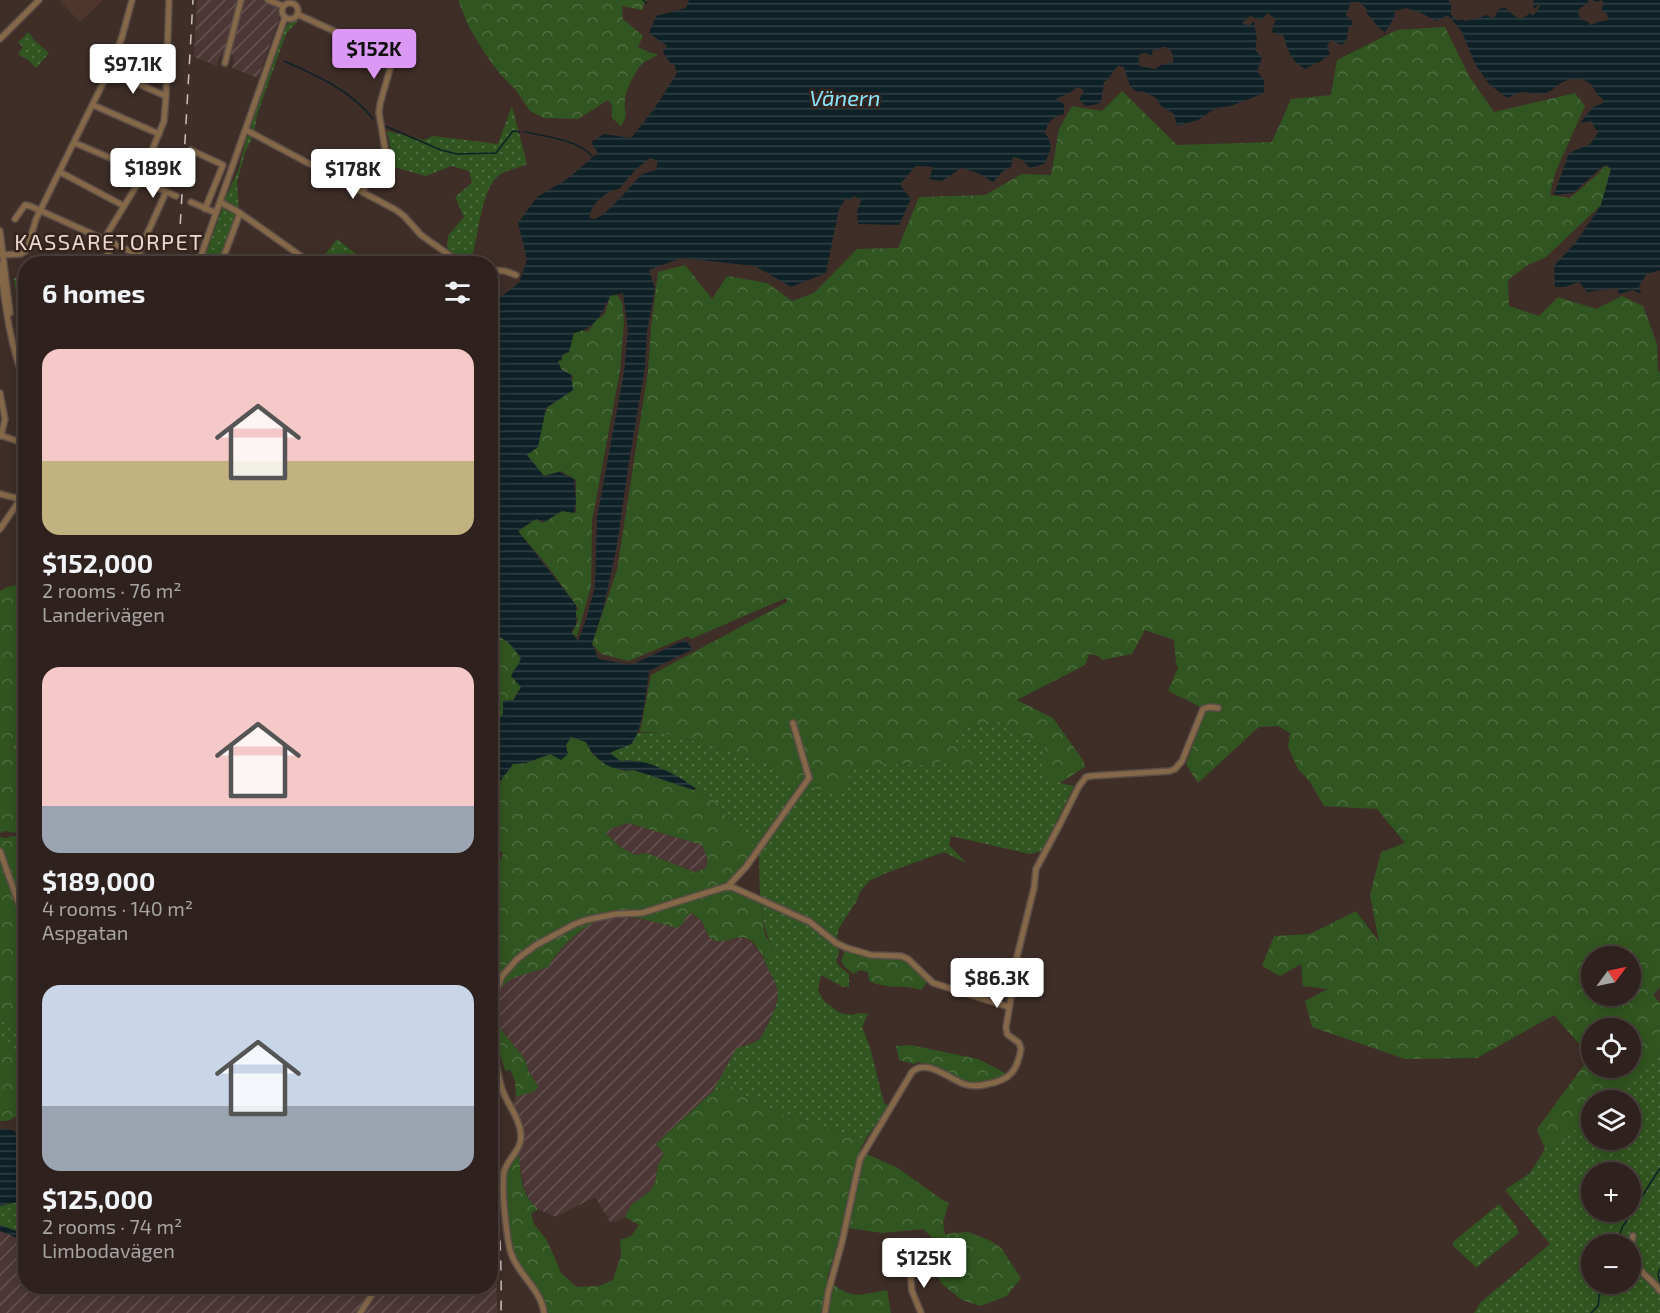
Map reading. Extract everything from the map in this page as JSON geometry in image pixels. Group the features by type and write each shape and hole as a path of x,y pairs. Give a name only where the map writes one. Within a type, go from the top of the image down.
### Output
{"street":[{"path":"0,39 39,0"},
{"path":"2,255 21,254 28,247 40,210 75,143 108,71 122,37 132,0"},
{"path":"104,238 140,180 164,121 169,0"},
{"path":"225,63 241,0"},
{"path":"268,0 283,6 294,2 297,14"},
{"path":"201,256 285,17 282,12 283,6"},
{"path":"285,17 291,18 297,14"},
{"path":"297,14 392,59 379,113 385,149 362,192"},
{"path":"108,71 166,96"},
{"path":"93,105 159,134"},
{"path":"246,130 400,212 421,235 451,256"},
{"path":"75,143 143,172"},
{"path":"191,150 223,165 205,209"},
{"path":"60,172 124,206"},
{"path":"140,180 176,196"},
{"path":"138,254 166,192"},
{"path":"190,202 216,213"},
{"path":"220,202 240,213 301,256"},
{"path":"15,219 25,205 142,256"},
{"path":"224,256 240,213"},
{"path":"0,231 11,330"},
{"path":"107,256 113,243"},
{"path":"0,264 5,307 18,360"},
{"path":"498,271 516,275"},
{"path":"0,393 5,419 1,436 18,441"},
{"path":"0,494 18,498"},
{"path":"0,529 18,502"},
{"path":"825,1313 860,1159 912,1072 918,1067 930,1068 970,1086 984,1085 1008,1078 1013,1071 1021,1049 1019,1043 1006,1030 1011,981 1034,888 1036,869 1078,786 1086,777 1091,776 1176,769 1203,709 1218,708"},
{"path":"727,887 746,867 809,778 793,723"},
{"path":"0,851 18,902"},
{"path":"498,985 502,976 517,959 536,945 575,924 616,914 642,913 732,887 810,922 847,948 871,955 902,956 933,983 1010,1006"},
{"path":"498,1069 502,1088 521,1133 520,1144 506,1166 503,1178 508,1244 514,1263 536,1293 544,1313"},
{"path":"910,1270 912,1291 921,1313"},
{"path":"1641,1270 1660,1291"},
{"path":"360,1313 372,1294"}],"shaded area":[{"path":"59,0 103,0 80,22"},
{"path":"197,0 280,0 277,8 279,19 258,78 232,68 234,61 232,54 226,49 219,58 217,66 194,57"},
{"path":"628,823 703,845 708,859 706,868 696,872 646,853 636,855 620,847 606,833 610,829"},
{"path":"691,913 700,919 707,935 727,941 748,939 755,946 777,985 779,996 773,1013 760,1038 741,1047 713,1091 656,1143 664,1154 658,1165 655,1183 650,1191 631,1205 625,1217 610,1222 595,1197 556,1217 538,1209 530,1201 525,1191 519,1162 519,1151 524,1138 513,1102 516,1097 538,1086 529,1072 525,1059 498,1026 499,990 503,984 517,976 548,967 556,954 575,935 593,922 614,916 648,920 685,918"},
{"path":"0,1231 18,1240 18,1294 497,1294 497,1313 0,1313"}],"green space":[{"path":"458,0 646,0 642,10 622,6 623,19 643,36 638,47 658,54 645,61 634,75 625,96 626,115 621,126 612,118 612,106 608,100 578,119 544,118 530,111 516,90 500,74 469,27"},
{"path":"291,21 298,21 286,34 257,115 254,133 251,125 283,33"},
{"path":"1445,27 1469,76 1494,112 1575,93 1585,106 1555,173 1550,195 1570,198 1605,166 1611,169 1601,205 1546,257 1526,266 1508,280 1509,306 1539,316 1558,297 1596,309 1622,296 1643,306 1657,344 1658,371 1660,372 1660,987 1653,995 1660,1003 1660,1052 1641,1069 1641,1018 1581,1018 1581,1046 1554,1015 1477,1058 1405,1059 1312,1027 1305,1001 1328,989 1303,986 1301,964 1280,976 1262,966 1274,936 1310,934 1356,911 1379,942 1370,895 1381,852 1405,843 1377,809 1324,806 1310,782 1298,769 1288,747 1290,733 1278,726 1259,727 1198,783 1186,764 1205,712 1197,705 1168,691 1178,668 1174,640 1145,630 1132,654 1102,660 1099,656 1089,654 1085,665 1017,700 1053,718 1083,760 1085,767 1060,783 1042,771 1041,758 1046,745 1018,734 996,720 959,730 955,741 980,761 968,767 952,765 943,755 938,765 880,764 869,768 854,765 842,792 798,786 770,763 665,733 640,732 651,675 787,602 786,598 691,639 688,636 629,661 601,654 592,644 617,570 648,371 658,272 685,265 712,299 727,276 767,283 792,301 814,293 857,249 898,248 919,197 985,195 1022,174 1051,175 1059,129 1072,106 1102,111 1122,91 1177,145 1272,142 1291,99 1331,95 1337,60 1397,30"},
{"path":"29,32 33,39 49,53 36,68 18,54 23,47 18,42"},
{"path":"512,106 527,164 503,173 491,185 486,195 473,256 445,256 448,236 464,217 455,197 472,183 469,171 451,166 426,176 382,164 392,153 387,131 424,140 433,136 498,144"},
{"path":"253,136 245,153 237,182 239,210 225,199 238,171 247,137"},
{"path":"223,207 228,207 237,216 222,256 205,256"},
{"path":"337,239 359,256 324,256"},
{"path":"14,278 18,278 18,306"},
{"path":"617,295 622,302 624,322 620,371 592,521 591,587 577,636 572,634 578,621 575,611 579,609 518,531 536,519 543,523 559,510 576,513 576,480 561,471 544,476 526,455 548,407 570,392 573,376 561,369 558,361 562,360 561,356 569,352 569,339 577,329 588,332 595,321 605,314 610,296"},
{"path":"18,582 18,736 15,736 11,749 18,754 18,833 5,831 0,833 0,591 17,585"},
{"path":"498,635 512,645 521,659 513,671 521,687 498,721"},
{"path":"996,720 1018,734 1046,745 1041,758 1060,783 1074,786 1042,851 1030,854 951,836 949,845 966,863 944,852 869,881 860,892 839,928 837,936 839,952 836,961 849,974 849,987 843,987 821,975 818,990 824,1001 840,1013 868,1014 862,1027 870,1047 884,1103 889,1106 865,1140 784,1115 756,1102 731,1086 713,1091 736,1049 755,1042 761,1037 778,996 776,984 763,958 767,960 773,950 762,914 759,852 751,842 736,831 718,803 680,778 647,763 620,761 610,753 632,743 637,733 665,733 770,763 798,786 854,765 869,768 880,764 938,765 943,755 948,758 959,730"},
{"path":"18,735 18,753 11,749 15,736"},
{"path":"571,737 586,742 592,754 624,771 634,770 696,789 718,803 736,831 751,842 759,852 744,874 733,882 729,889 760,901 765,934 773,950 767,960 748,939 712,940 701,921 691,913 677,928 635,918 609,918 597,921 572,938 548,967 508,981 498,994 498,861 503,853 498,850 498,784 513,764 526,763 550,754 555,757","holes":["628,823 702,845 708,859 706,868 695,872 646,853 636,855 620,847 606,833 610,829"]},
{"path":"18,836 18,1036 0,1016 0,837"},
{"path":"843,946 851,950 899,957 927,982 921,990 869,981 868,972 860,970 853,974 845,967 841,961 844,954"},
{"path":"0,1016 18,1036 18,1058 0,1039"},
{"path":"498,1026 525,1059 529,1072 538,1086 536,1091 516,1097 515,1081 510,1070 505,1071 498,1047"},
{"path":"0,1039 18,1058 18,1115 7,1121 0,1121"},
{"path":"910,1045 978,1059 1007,1074 1003,1079 985,1083 969,1083 933,1065 899,1060 896,1046"},
{"path":"1660,1052 1660,1313 1474,1313 1481,1302 1550,1244 1505,1190 1530,1173 1545,1149 1537,1129 1554,1149 1581,1124 1581,1150 1641,1150 1641,1090 1618,1090 1631,1078 1641,1078 1641,1069"},
{"path":"1581,1069 1581,1078 1631,1078 1618,1090 1581,1090 1581,1124 1554,1150 1537,1129"},
{"path":"731,1086 756,1102 784,1115 865,1140 860,1151 898,1168 944,1201 949,1202 943,1223 945,1234 968,1232 991,1241 1001,1248 1021,1278 1007,1296 981,1306 962,1300 942,1284 932,1269 935,1240 923,1229 882,1233 843,1227 827,1278 849,1293 887,1290 891,1313 546,1313 510,1246 506,1177 515,1155 519,1151 520,1172 526,1195 538,1209 531,1214 534,1224 546,1239 561,1273 577,1287 599,1286 613,1280 621,1255 620,1240 631,1236 639,1225 625,1217 631,1205 650,1191 655,1183 658,1165 664,1154 656,1144 713,1091"},
{"path":"18,1203 18,1230 16,1231 0,1225 0,1206"},
{"path":"1499,1204 1519,1233 1476,1267 1453,1246 1453,1242"}],"water":[{"name":"Vänern","path":"689,0 1448,0 1451,3 1451,15 1457,21 1461,19 1465,21 1486,15 1493,18 1498,10 1504,7 1519,18 1530,13 1533,16 1540,4 1534,9 1533,0 1588,0 1589,2 1579,9 1578,14 1582,20 1591,25 1609,18 1602,11 1604,4 1602,0 1660,0 1660,270 1647,274 1639,286 1641,294 1633,290 1619,294 1617,288 1587,292 1579,282 1565,287 1555,287 1554,266 1577,241 1601,205 1611,169 1607,165 1602,167 1573,193 1554,195 1569,153 1590,144 1598,133 1591,121 1580,123 1593,107 1603,103 1603,99 1597,95 1592,85 1584,80 1574,79 1561,83 1545,93 1523,92 1507,98 1489,84 1475,64 1462,32 1448,15 1436,21 1406,8 1395,11 1394,18 1385,32 1366,12 1367,9 1359,2 1351,2 1346,15 1352,21 1353,27 1349,26 1347,39 1342,45 1331,40 1327,46 1330,54 1305,69 1290,55 1284,36 1272,32 1276,20 1268,13 1261,20 1250,16 1242,23 1249,26 1254,21 1257,40 1255,50 1262,58 1257,71 1264,80 1264,93 1231,106 1216,108 1198,120 1177,126 1174,114 1161,106 1156,98 1142,91 1137,92 1130,86 1124,67 1118,66 1104,82 1101,102 1086,106 1079,100 1084,90 1077,87 1056,99 1064,104 1064,114 1051,120 1048,125 1045,133 1050,142 1050,149 1044,164 1030,168 1021,159 1013,157 1011,167 1003,171 993,182 978,173 961,168 942,181 929,179 933,167 916,166 900,184 911,199 899,225 858,224 857,212 861,200 854,196 849,201 846,198 839,209 826,273 791,287 755,266 681,258 649,270 655,289 647,331 645,367 617,545 604,606 592,644 599,659 631,665 685,640 693,649 649,671 643,710 635,739 631,744 610,753 620,761 642,762 658,767 696,789 634,770 612,767 600,760 586,742 571,737 566,745 568,754 561,760 550,754 526,763 513,764 498,784 498,720 503,714 503,701 514,700 521,687 511,676 521,658 511,645 498,635 498,453 500,451 498,450 498,299 519,283 527,259 518,223 537,197 566,180 598,153 591,142 604,134 631,138 654,109 677,73 674,64 671,64 663,52 667,46 649,33 656,16 686,8","holes":["1161,47 1171,52 1173,63 1155,69 1140,66 1138,63 1140,54 1146,53 1151,56 1153,50 1162,49","650,158 658,161 656,170 642,174 604,214 595,219 590,218 590,213 596,203 609,192 619,189 635,170","623,293 628,329 624,372 597,518 595,587 578,641 571,632 576,625 576,605 518,531 536,519 545,522 562,511 574,513 576,500 574,479 559,472 544,476 527,455 538,447 546,408 573,390 571,375 561,369 558,361 561,360 563,354 569,352 574,333 593,324 610,296"]},
{"path":"0,1129 13,1130 18,1134 18,1203 0,1206"},
{"path":"0,1225 18,1230 18,1242 15,1237 0,1231"}],"waterway":[{"path":"643,0 646,3"},
{"path":"284,61 321,78 344,92 373,119"},
{"path":"385,126 441,150 457,154 496,153 513,131 520,132"},
{"path":"524,132 571,143 587,151 593,157"},
{"path":"1620,1234 1660,1168"},
{"path":"1660,1269 1658,1274 1660,1282"},
{"path":"1591,1313 1598,1306 1600,1294"}],"railway":[{"path":"178,256 193,0"},
{"path":"498,1213 501,1313"}],"district":[{"name":"KASSARETORPET","path":"109,241"}]}
